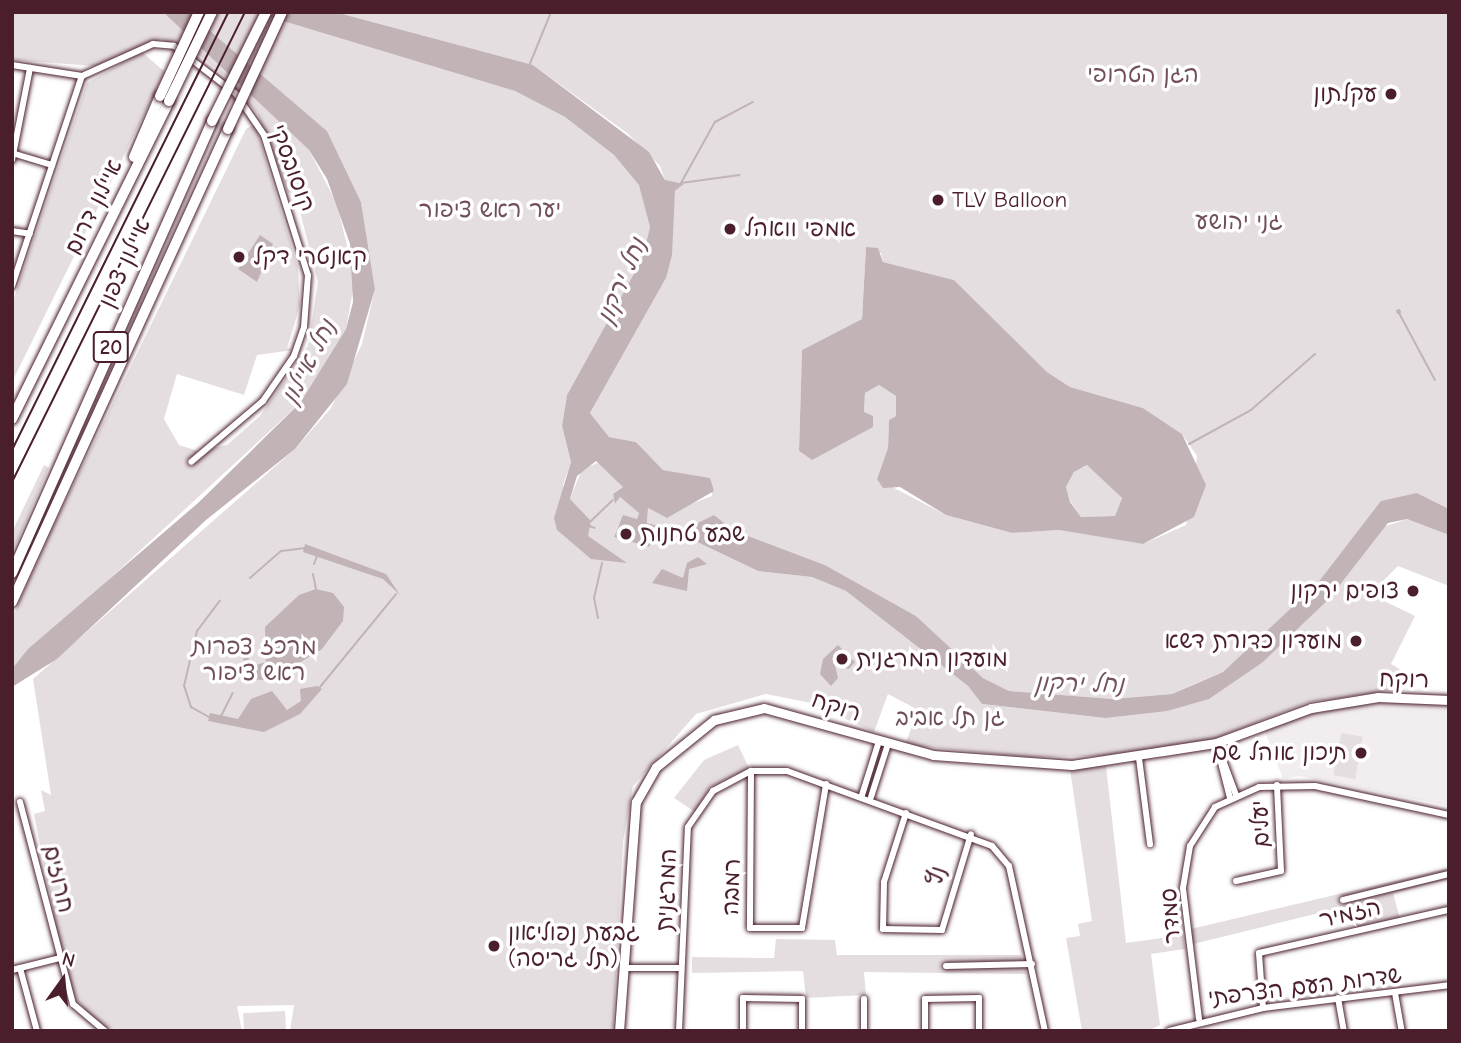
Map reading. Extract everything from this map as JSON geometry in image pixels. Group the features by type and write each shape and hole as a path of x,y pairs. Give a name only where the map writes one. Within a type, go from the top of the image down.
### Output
{"highway":[{"path":"164,99 199,12"},
{"path":"164,99 212,12"},
{"name":"איילון צפון","path":"12,576 212,121 266,12"},
{"path":"12,602 102,399 272,32 285,12"},
{"name":"איילון דרום","path":"12,419 98,247 164,99"},
{"path":"12,576 102,399"}],"street":[{"name":"קוסובסקי","path":"82,76 153,44 186,52 254,117 285,193 309,281 298,346 263,401 191,462"},
{"path":"12,65 82,76 12,286"},
{"path":"30,68 13,156 52,165"},
{"path":"12,231 30,234"},
{"name":"רוקח","path":"619,1031 633,812 648,776 669,755 714,720 758,708 883,743 1031,764 1139,758 1216,743 1311,708 1378,697 1449,700"},
{"path":"862,795 883,743"},
{"path":"871,797 883,743"},
{"path":"1216,743 1233,796"},
{"path":"1139,758 1150,844"},
{"name":"המרגנית","path":"679,1031 688,827 713,791 751,771 787,771 871,797 906,813 971,834 1009,866 1045,1031"},
{"name":"רמבה","path":"751,771 750,928 802,928 826,783"},
{"name":"סמדר","path":"1199,1019 1183,888 1190,846 1205,818 1233,796 1277,785 1315,786 1449,816"},
{"name":"יעלים","path":"1236,881 1273,874 1281,861 1277,785"},
{"name":"חרוזים","path":"20,802 73,1004 105,1031"},
{"name":"נץ","path":"906,813 884,882 879,925 942,930 971,834"},
{"path":"1343,900 1449,874"},
{"name":"הזמיר","path":"1263,1008 1259,953 1449,909"},
{"path":"37,1031 16,969 60,958"},
{"path":"946,966 1032,964"},
{"path":"623,968 681,968"},
{"name":"שדרות העם הצרפתי","path":"1174,1030 1199,1019 1263,1008 1449,985"},
{"path":"1395,993 1402,1031"},
{"path":"743,1031 743,998 802,999 802,1031"},
{"path":"925,1031 925,999 979,998 979,1031"},
{"path":"1338,998 1344,1031"},
{"path":"864,999 864,1031"}],"shaded area":[{"path":"163,12 188,12 327,131 361,202 375,289 347,384 295,449 206,520 57,659 12,687 12,669 28,649 198,503 300,403 346,329 353,302 350,244 327,179 309,150"},
{"path":"253,12 335,12 533,65 649,152 665,180 684,184 675,191 672,255 666,278 590,413 609,437 636,442 663,470 710,478 714,491 667,518 648,508 647,523 681,531 714,515 735,531 825,565 916,616 983,678 1009,691 1113,699 1172,694 1223,672 1317,584 1381,501 1417,493 1449,509 1449,535 1407,519 1388,523 1328,600 1263,662 1209,699 1167,711 1105,718 982,704 968,686 846,591 812,577 758,571 693,540 655,535 649,547 614,537 623,515 637,519 639,513 620,497 615,504 613,494 623,487 596,461 577,476 570,499 591,521 588,536 627,563 591,559 557,530 554,518 571,462 562,426 567,395 642,259 650,227 639,185 614,155 565,117 515,91"},
{"path":"260,235 273,244 257,282 238,269"},
{"path":"866,247 878,248 883,262 954,280 1047,372 1070,387 1143,408 1182,434 1206,485 1194,517 1143,544 1059,530 1012,533 946,515 900,487 883,488 877,479 888,448 889,420 896,416 896,396 879,385 865,393 864,412 873,416 873,427 812,460 799,451 802,350 862,319","holes":["1087,465 1122,498 1115,516 1081,517 1070,502 1066,487 1074,472"]},
{"path":"305,544 386,574 400,595 383,579 303,552"},
{"path":"698,557 707,564 689,569 687,591 652,583 662,569 683,578 687,563"},
{"path":"316,589 333,593 344,607 343,621 322,649 289,669 289,681 242,679 244,649 252,666 266,662 265,627 299,595"},
{"path":"838,645 855,662 849,669 835,665 838,678 831,686 820,674 823,659"},
{"path":"317,686 322,689 300,714 264,732 208,721 210,713 238,719 251,699 272,691 287,710 301,701 300,689"},
{"name":"תיכון אוהל שם","path":"1387,699 1449,704 1449,806 1299,776 1283,779 1264,729 1313,711"}],"green space":[{"path":"12,12 163,12 309,150 337,204 355,279 346,329 300,403 12,669 12,618 51,531 246,129 255,124 298,268 300,305 287,348 293,350 257,355 244,395 177,374 164,419 179,445 198,451 227,445 260,416 308,346 318,282 295,192 288,193 257,113 226,77 200,56 161,39 95,66 12,60"},
{"path":"188,12 253,12 515,91 565,117 614,155 640,185 650,227 642,259 567,395 562,426 571,462 563,485 570,499 582,469 603,461 623,487 613,494 615,504 620,497 639,513 637,519 619,524 614,537 649,547 654,535 693,540 758,571 812,577 846,591 968,686 982,704 1105,718 1263,662 1328,600 1380,528 1407,519 1449,535 1449,586 1398,566 1370,594 1415,616 1391,664 1401,670 1396,690 1309,702 1205,742 1103,756 1029,757 905,745 918,710 888,694 874,732 811,703 766,694 696,714 633,786 623,841 613,1031 290,1031 294,1005 237,1006 242,1031 113,1031 95,1022 74,996 62,957 34,814 45,811 41,790 51,795 33,679 295,449 331,408 362,344 375,289 361,202 327,131"},
{"name":"גני יהושע","path":"335,12 1449,12 1449,509 1417,493 1223,672 1172,694 1113,699 1009,691 983,678 916,616 825,565 735,531 714,515 681,531 647,523 648,508 661,515 712,496 709,478 663,470 636,442 609,437 590,413 666,278 675,191 683,185 665,180 660,166 627,133 533,65","holes":["866,247 881,253 883,262 954,280 1047,372 1070,387 1143,408 1182,434 1197,456 1186,525 1143,544 1059,530 1012,533 946,515 877,479 888,449 889,420 896,416 896,396 879,385 865,393 864,412 812,460 799,451 802,350 862,319"]},
{"path":"142,52 165,72 12,382 12,304 87,83"},
{"path":"44,465 49,468 12,553 12,532"},
{"path":"1088,465 1122,498 1115,516 1081,517 1070,501 1066,487 1074,472"},
{"path":"1341,733 1363,737 1355,779 1334,775"},
{"path":"738,745 749,768 710,787 695,812 674,798 704,760"},
{"path":"1106,766 1126,943 1183,935 1185,949 1151,954 1160,1025 1148,1031 1082,1031 1066,938 1080,936 1078,924 1092,921 1070,769"},
{"path":"1449,868 1449,879 1393,893 1400,919 1355,929 1348,906 1193,944 1191,929"},
{"path":"776,939 835,940 837,955 1021,955 1026,974 864,972 866,995 806,998 803,971 692,973 692,957 774,958"},
{"path":"285,1011 286,1031 244,1031 243,1013"}],"waterway":[{"path":"529,66 551,12"},
{"path":"681,183 715,122 753,102"},
{"path":"681,183 739,175"},
{"path":"1399,310 1400,312 1398,313 1397,311 1399,310"},
{"path":"1399,313 1435,380"},
{"path":"1189,444 1251,410 1315,354"},
{"path":"591,521 613,500"},
{"path":"589,526 595,528"},
{"path":"250,578 281,551 304,548"},
{"path":"314,564 317,556"},
{"path":"598,618 594,598 602,563"},
{"path":"313,574 316,589"},
{"path":"320,687 396,594"},
{"path":"209,717 191,707 184,686 197,631 220,601"},
{"path":"220,718 233,693"}],"railway":[{"path":"12,450 228,12"},
{"path":"12,482 245,12"}],"place":[{"name":"עקלתון","path":"1391,94"},
{"name":"TLV Balloon","path":"938,200"},
{"name":"אמפי וואהל","path":"730,229"},
{"name":"קאנטרי דקל","path":"239,257"},
{"name":"שבע טחנות","path":"626,534"},
{"name":"צופים ירקון","path":"1413,591"},
{"name":"מועדון כדורת דשא","path":"1356,641"},
{"name":"מועדון המרגנית","path":"842,659"},
{"name":"תיכון אוהל שם","path":"1361,753"},
{"name":"גבעת נפוליאון (תל גריסה)","path":"494,946"}],"park label":[{"name":"הגן הטרופי","path":"1143,75"},
{"name":"יער ראש ציפור","path":"490,210"},
{"name":"מרכז צפרות ראש ציפור","path":"254,660"},
{"name":"גן תל אביב","path":"950,718"}],"water label":[{"name":"נחל ירקון","path":"622,281"},
{"name":"נחל איילון","path":"309,362"},
{"name":"נחל ירקון","path":"1079,684"}]}
